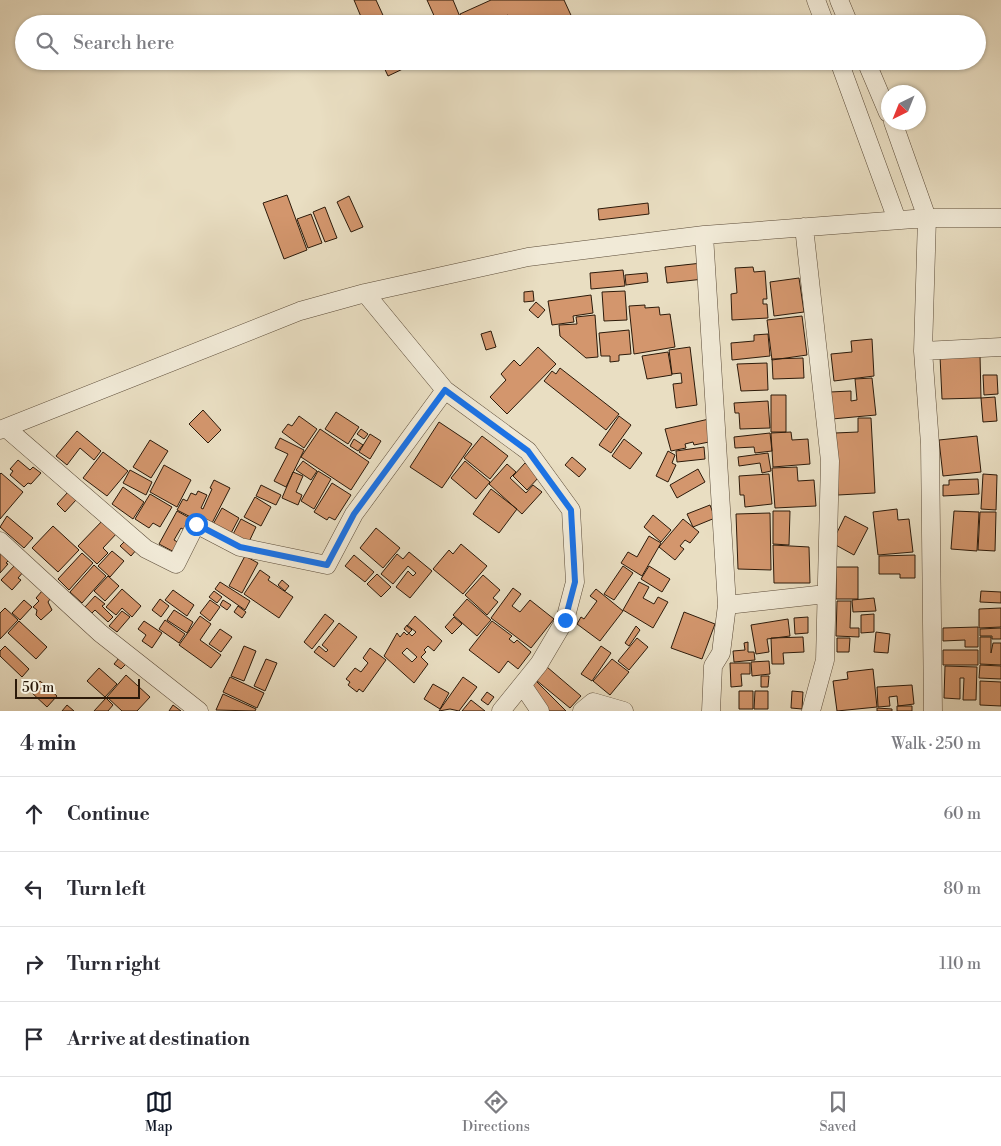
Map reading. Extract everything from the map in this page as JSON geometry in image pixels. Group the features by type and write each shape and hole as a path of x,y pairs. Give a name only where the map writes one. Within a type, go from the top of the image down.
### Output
{"street":[{"path":"816,0 822,15"},
{"path":"839,1 845,15"},
{"path":"842,70 897,220"},
{"path":"870,70 881,96"},
{"path":"896,130 928,218 923,351 930,444 933,711"},
{"path":"445,390 354,514 327,565 240,547 196,524 176,564 146,548 3,429 300,311 365,292 528,257 704,234 928,218 1001,218"},
{"path":"804,227 830,461 825,660 811,711"},
{"path":"704,234 727,605 721,653 714,666 712,711"},
{"path":"365,292 445,390 528,451 571,510 575,582 565,620 539,664 501,711"},
{"path":"923,351 1001,347"},
{"path":"0,541 100,633 199,711"},
{"path":"727,605 826,594"},
{"path":"523,686 540,711"},
{"path":"582,711 593,702 624,711"}],"building":[{"path":"354,0 376,0 383,15 360,15"},
{"path":"427,0 453,0 459,15 434,15"},
{"path":"491,0 564,0 571,15 460,15"},
{"path":"385,70 401,70 388,76"},
{"path":"287,195 307,250 284,259 263,203"},
{"path":"349,196 363,227 351,232 337,202"},
{"path":"648,203 649,214 599,220 598,209"},
{"path":"325,207 337,238 325,242 313,212"},
{"path":"311,214 322,243 308,248 297,219"},
{"path":"702,263 704,279 667,283 665,267"},
{"path":"753,267 754,272 765,271 767,299 763,299 763,304 767,304 768,318 732,320 731,294 737,293 735,268"},
{"path":"623,270 625,286 591,289 590,273"},
{"path":"647,273 648,282 626,285 625,275"},
{"path":"799,278 804,312 774,316 770,282"},
{"path":"533,291 534,301 524,302 524,292"},
{"path":"625,291 627,320 604,321 602,292"},
{"path":"591,295 593,313 573,316 574,322 552,325 548,301"},
{"path":"536,302 545,310 538,318 529,310"},
{"path":"645,305 645,308 659,307 660,315 670,314 675,347 634,354 629,306"},
{"path":"595,315 598,357 586,358 560,336 559,325 577,324 576,317"},
{"path":"802,316 807,355 772,360 767,320"},
{"path":"629,330 631,354 619,355 619,361 610,362 610,356 601,356 599,333"},
{"path":"491,331 496,347 486,350 481,334"},
{"path":"768,334 770,356 732,360 731,343 754,341 754,335"},
{"path":"872,339 874,376 834,381 831,354 852,352 851,341"},
{"path":"538,347 556,364 507,414 490,397 506,380 501,374 514,360 520,366"},
{"path":"690,347 697,405 676,408 673,384 682,383 681,373 672,374 669,350"},
{"path":"668,352 672,375 647,379 642,356"},
{"path":"980,355 981,398 942,399 940,356"},
{"path":"803,358 804,378 773,379 772,359"},
{"path":"767,363 768,390 741,391 737,364"},
{"path":"560,368 619,414 606,430 544,381 552,371 556,374"},
{"path":"983,375 997,375 998,394 984,395"},
{"path":"872,378 876,415 832,419 830,392 851,391 851,401 857,400 855,379"},
{"path":"771,395 786,395 786,432 771,432"},
{"path":"995,397 997,421 983,422 981,398"},
{"path":"768,401 770,428 740,429 739,413 735,413 734,403"},
{"path":"203,410 221,430 208,443 189,424"},
{"path":"336,412 359,427 348,444 325,429"},
{"path":"299,416 317,429 304,448 282,432 288,424 292,426"},
{"path":"619,416 631,425 611,453 599,445"},
{"path":"858,418 871,418 875,493 838,495 835,433 858,432"},
{"path":"709,419 714,441 694,445 693,442 685,444 686,448 671,451 665,429"},
{"path":"439,422 472,444 442,488 410,467"},
{"path":"320,429 369,462 351,490 301,457"},
{"path":"361,429 368,434 364,439 357,434"},
{"path":"77,431 101,451 94,460 80,448 67,465 56,456"},
{"path":"791,432 792,440 808,439 810,464 773,467 771,433"},
{"path":"770,433 772,451 755,453 754,447 735,448 734,437"},
{"path":"370,434 381,441 370,459 359,452"},
{"path":"482,436 508,456 490,479 464,458"},
{"path":"977,436 981,472 943,476 939,440"},
{"path":"280,438 304,450 286,487 274,481 288,454 275,448"},
{"path":"354,439 363,445 358,451 350,446"},
{"path":"624,439 642,453 630,469 612,456"},
{"path":"150,440 168,451 151,478 133,467"},
{"path":"704,447 705,459 677,462 676,451"},
{"path":"668,451 675,455 672,463 676,465 668,482 656,476"},
{"path":"103,452 128,471 107,496 83,478"},
{"path":"768,453 771,471 762,473 760,463 739,466 738,457"},
{"path":"572,457 586,469 579,477 565,465"},
{"path":"18,460 30,470 33,467 41,473 31,484 28,483 24,487 10,475 13,471 10,469"},
{"path":"303,461 317,471 311,480 296,470"},
{"path":"465,461 490,482 476,499 451,478"},
{"path":"525,463 539,477 527,490 513,476"},
{"path":"507,464 516,472 510,478 526,493 533,485 542,492 522,514 489,484"},
{"path":"164,465 191,480 177,507 150,492"},
{"path":"797,467 798,481 814,480 816,506 775,508 772,468"},
{"path":"698,469 705,482 677,498 670,485"},
{"path":"130,470 152,482 146,495 123,483"},
{"path":"318,471 331,479 314,509 301,501"},
{"path":"293,472 303,476 296,492 302,495 298,505 282,498"},
{"path":"0,474 23,492 0,519"},
{"path":"769,474 772,504 745,507 744,495 740,495 739,476"},
{"path":"983,474 997,475 996,510 981,509"},
{"path":"978,479 979,494 943,496 943,485 949,485 949,480"},
{"path":"214,480 230,488 210,527 177,510 183,499 187,501 191,493 196,495 198,491 207,495 201,508 203,509"},
{"path":"332,483 351,495 335,520 329,517 327,520 314,512"},
{"path":"261,485 281,495 276,505 256,496"},
{"path":"123,487 144,502 133,519 112,504"},
{"path":"491,489 517,509 499,533 473,514"},
{"path":"68,492 76,500 65,512 57,504"},
{"path":"150,494 172,507 160,527 153,523 149,528 135,519"},
{"path":"255,497 271,507 261,526 244,517"},
{"path":"710,505 715,518 693,527 687,514"},
{"path":"222,508 239,518 229,537 211,528"},
{"path":"897,509 898,520 909,519 913,552 878,555 873,512"},
{"path":"177,511 195,521 188,532 181,528 174,540 181,544 176,553 159,544"},
{"path":"773,511 790,511 789,545 773,544"},
{"path":"954,511 979,512 977,551 951,549"},
{"path":"980,512 996,512 995,551 978,550"},
{"path":"770,513 771,570 738,569 736,514"},
{"path":"653,515 671,530 661,542 644,527"},
{"path":"7,516 33,538 24,548 0,527"},
{"path":"845,516 868,528 854,555 832,543"},
{"path":"104,519 118,532 103,548 108,553 97,564 78,546"},
{"path":"241,519 256,527 247,546 231,538"},
{"path":"683,519 699,532 690,543 685,540 680,546 684,549 675,560 659,547"},
{"path":"53,526 79,550 58,572 32,548"},
{"path":"376,528 400,548 383,568 360,548"},
{"path":"649,536 661,543 642,576 621,563 628,552 637,557"},
{"path":"127,539 137,549 131,556 120,546"},
{"path":"461,544 487,566 463,594 433,569 449,550 453,554"},
{"path":"773,545 809,547 810,583 774,583"},
{"path":"0,551 10,559 0,573"},
{"path":"112,551 124,561 110,577 98,566"},
{"path":"409,552 432,571 410,598 396,587 408,571 413,576 416,573 408,566 393,584 381,574 397,554 403,559"},
{"path":"82,553 93,563 69,590 58,579"},
{"path":"354,555 374,572 365,582 345,566"},
{"path":"915,555 915,578 900,578 900,574 879,574 879,556"},
{"path":"245,556 258,563 242,593 229,586"},
{"path":"16,564 24,571 18,578 21,580 12,590 1,580"},
{"path":"94,565 106,576 82,603 70,592"},
{"path":"623,566 633,573 614,600 604,594"},
{"path":"649,566 670,579 662,592 641,579"},
{"path":"836,567 858,567 858,599 836,599"},
{"path":"260,570 270,577 268,580 293,597 279,618 244,594"},
{"path":"377,574 391,587 381,597 367,584"},
{"path":"483,575 500,590 493,598 498,602 487,615 465,595"},
{"path":"108,576 119,586 105,601 94,591"},
{"path":"282,580 289,586 285,591 278,585"},
{"path":"220,582 250,601 245,610 215,589"},
{"path":"639,582 649,587 643,598 654,604 658,597 668,602 653,628 623,610"},
{"path":"513,588 521,594 512,606 520,612 530,600 554,619 531,648 491,618"},
{"path":"122,589 141,606 132,617 122,608 116,615 106,607"},
{"path":"596,589 623,611 600,641 577,624 581,617 584,619 597,601 590,596"},
{"path":"173,590 194,605 187,616 165,600"},
{"path":"42,591 50,599 48,602 52,610 41,620 36,615 37,610 33,607 39,601 36,598"},
{"path":"214,591 222,597 217,603 209,597"},
{"path":"981,591 1001,592 1001,603 980,602"},
{"path":"95,596 105,604 102,606 113,617 108,622 95,610 92,613 85,607"},
{"path":"874,598 876,611 853,612 852,600"},
{"path":"160,599 169,606 161,617 152,610"},
{"path":"467,599 491,620 477,636 453,615"},
{"path":"24,600 32,607 20,620 12,613"},
{"path":"210,600 220,607 210,621 200,613"},
{"path":"223,600 231,605 227,610 220,605"},
{"path":"837,601 851,601 850,628 859,628 859,637 836,636"},
{"path":"238,606 246,612 242,618 234,612"},
{"path":"5,608 18,620 0,639 0,613"},
{"path":"1001,608 1001,627 979,628 979,609"},
{"path":"174,610 193,622 187,633 167,620"},
{"path":"122,611 130,617 117,632 109,626"},
{"path":"684,612 715,624 702,659 671,648"},
{"path":"325,614 334,621 312,649 304,642"},
{"path":"874,614 874,632 861,633 861,615"},
{"path":"200,616 211,624 200,640 221,655 211,668 179,645"},
{"path":"415,616 442,641 434,651 428,646 424,650 426,652 421,657 428,664 414,683 384,656 397,633 400,637 404,632 407,635 412,630 407,626","holes":["407,648 417,657 412,662 402,653"]},
{"path":"454,617 462,624 452,634 445,627"},
{"path":"808,617 808,633 795,634 794,618"},
{"path":"788,619 790,636 767,639 769,652 756,654 751,625"},
{"path":"165,620 185,634 179,643 159,629"},
{"path":"19,621 47,647 36,659 8,633"},
{"path":"144,621 162,633 152,648 142,641 146,635 138,629"},
{"path":"492,621 512,636 509,639 514,643 517,640 531,652 518,669 508,661 499,673 469,650"},
{"path":"339,623 357,637 334,667 314,652 319,646 326,652 328,650 322,645"},
{"path":"407,625 416,632 412,636 404,629"},
{"path":"636,626 640,630 629,646 625,643"},
{"path":"978,627 978,647 965,647 965,640 943,641 943,628"},
{"path":"1001,628 1001,639 992,639 992,636 980,636 980,629"},
{"path":"220,629 232,637 221,652 209,644"},
{"path":"876,632 890,634 888,653 874,652"},
{"path":"803,637 804,652 783,653 784,664 772,664 771,638"},
{"path":"980,637 991,637 991,653 993,643 1001,643 1001,665 980,664"},
{"path":"637,638 648,647 629,670 618,661"},
{"path":"837,638 850,638 849,652 837,652"},
{"path":"748,642 748,652 754,652 755,660 734,662 733,651 745,650 744,643"},
{"path":"5,646 29,669 22,677 0,656 0,651"},
{"path":"244,646 256,651 244,681 231,676"},
{"path":"601,646 611,653 592,681 581,674"},
{"path":"370,648 386,660 363,692 359,689 357,692 348,685 350,682 346,679 355,668 361,672 368,663 363,658"},
{"path":"943,650 978,650 978,665 943,665"},
{"path":"119,658 126,664 121,669 114,664"},
{"path":"266,659 277,663 265,691 254,686"},
{"path":"612,659 629,672 610,695 593,681"},
{"path":"769,661 770,674 752,676 751,662"},
{"path":"730,663 750,663 750,674 741,674 742,686 731,687"},
{"path":"980,665 1001,666 1001,679 979,678"},
{"path":"945,666 977,667 976,700 963,700 964,678 960,678 960,699 944,698"},
{"path":"547,667 581,696 570,708 536,680"},
{"path":"99,668 117,684 105,697 87,681"},
{"path":"873,669 877,707 837,711 833,681 848,679 847,672"},
{"path":"126,675 150,697 137,711 122,711 107,697"},
{"path":"761,676 769,676 768,687 761,687"},
{"path":"230,677 264,693 257,708 223,692"},
{"path":"463,677 477,687 459,711 450,709 439,711"},
{"path":"40,681 57,696 47,707 31,692"},
{"path":"536,681 566,711 546,711 526,691"},
{"path":"980,681 1001,682 1001,706 980,705"},
{"path":"433,684 449,693 440,709 424,699"},
{"path":"912,685 914,704 898,706 897,696 889,697 890,706 878,707 877,687"},
{"path":"739,691 753,691 753,709 739,709"},
{"path":"755,691 768,691 768,709 754,709"},
{"path":"792,691 803,692 802,709 791,708"},
{"path":"487,692 494,697 488,705 481,700"},
{"path":"223,694 256,709 255,711 216,710"},
{"path":"106,698 113,705 108,711 94,711"},
{"path":"471,700 485,711 462,711"},
{"path":"67,705 74,711 62,711"},
{"path":"173,705 181,711 169,711"},
{"path":"897,706 912,706 912,711 897,711"},
{"path":"877,708 892,709 892,711 877,711"}],"route":[{"path":"196,524 240,547 327,565 354,514 445,390 528,451 571,510 575,582 565,620"}]}
